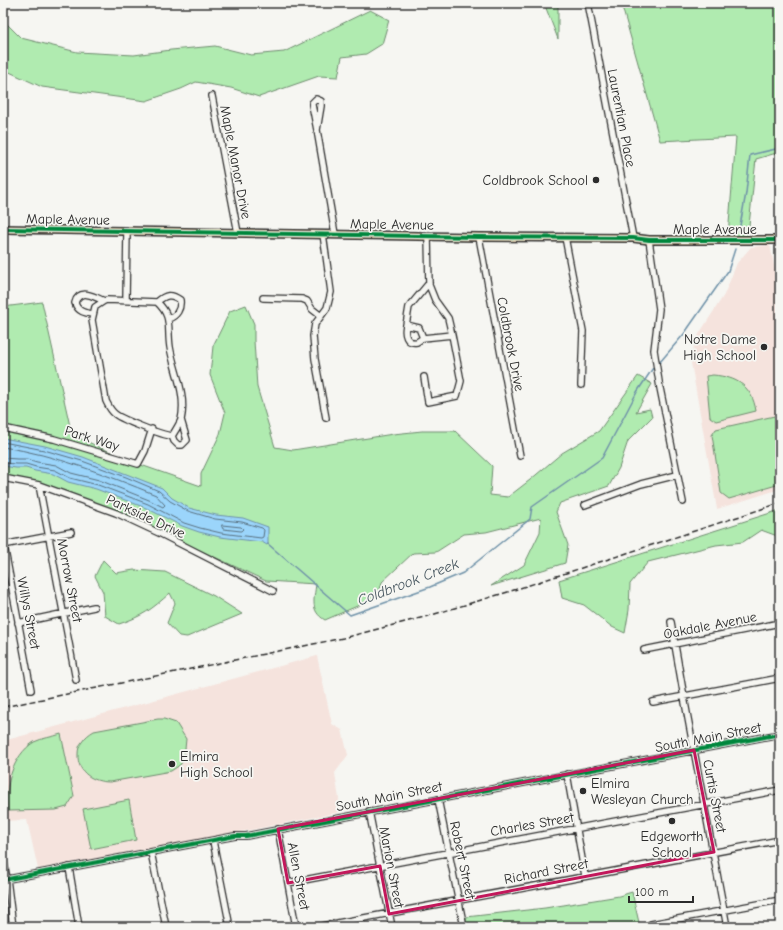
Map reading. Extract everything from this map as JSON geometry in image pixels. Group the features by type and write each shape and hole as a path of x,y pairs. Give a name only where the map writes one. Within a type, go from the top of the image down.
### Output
{"main road":[{"name":"Maple Avenue","path":"3,229 633,238 649,240 780,240"}],"street":[{"name":"Laurentian Place","path":"588,3 633,238"},
{"name":"Maple Manor Drive","path":"212,96 238,233"},
{"path":"317,130 335,234"},
{"path":"126,300 127,231"},
{"path":"323,234 331,292 327,308 315,324 313,336 315,359 326,418"},
{"path":"424,377 428,402 457,396 461,381 448,318 435,300 429,282 428,236"},
{"name":"Coldbrook Drive","path":"479,237 520,456"},
{"path":"565,237 583,330 581,385"},
{"path":"649,240 659,309 654,350 683,502"},
{"path":"429,282 409,307 405,334 407,339 409,342 417,342 423,338 452,335"},
{"path":"93,314 83,312 75,303 80,294 90,295 104,301 126,300 157,302 165,309 168,319 170,348 182,400 180,420 172,436"},
{"path":"157,302 167,295 174,295 180,300 181,306 179,310 175,316 168,319"},
{"path":"263,298 302,299 307,301 312,309 321,316"},
{"path":"104,301 95,307 92,320 106,401 111,410 121,418 161,434 172,436"},
{"path":"406,324 419,328 423,338"},
{"path":"172,436 178,445 187,440 180,420"},
{"name":"Park Way","path":"3,428 54,439 138,464 145,452 152,430"},
{"path":"585,506 641,484 677,475"},
{"name":"Parkside Drive","path":"3,478 39,485 116,513 161,534 273,591"},
{"name":"Morrow Street","path":"39,485 76,680"},
{"path":"3,543 71,532"},
{"name":"Willys Street","path":"3,543 31,690"},
{"path":"18,623 94,608"},
{"name":"Curtis Street","path":"672,622 684,697 728,927"},
{"name":"Oakdale Avenue","path":"644,650 780,623"},
{"path":"653,702 780,678"},
{"name":"South Main Street","path":"5,880 234,836 246,836 369,811 780,734"},
{"path":"567,774 585,876"},
{"name":"Charles Street","path":"288,883 780,790"},
{"name":"Robert Street","path":"438,799 464,927"},
{"name":"Marion Street","path":"369,811 392,927"},
{"name":"Allen Street","path":"278,829 296,927"},
{"path":"213,840 230,927"},
{"name":"Richard Street","path":"316,927 780,840"},
{"path":"151,852 166,927"},
{"path":"3,857 5,880 13,927"},
{"path":"69,867 79,927"},
{"path":"651,924 780,900"}],"highlighted area":[{"path":"694,750 714,852 389,914 380,866 288,883 278,829"}],"shaded area":[{"path":"770,245 780,294 780,489 717,509 690,357 699,334 724,295 737,263 751,247"},
{"name":"Elmira High School","path":"317,656 332,724 342,730 348,755 335,773 341,812 38,869 27,820 3,821 3,741"}],"green space":[{"path":"544,3 558,3 558,39"},
{"path":"621,3 780,3 780,152 756,159 748,235 728,236 736,137 660,141"},
{"path":"370,10 389,20 382,44 366,54 342,57 338,77 319,76 259,97 231,88 196,82 181,89 146,101 42,87 5,70 3,61 3,17 6,23 21,38 77,52 134,55 215,46 251,55 284,52"},
{"path":"42,302 72,435 138,464 201,486 201,474 220,434 225,413 210,375 213,346 230,311 246,305 254,324 257,387 275,447 293,450 393,434 422,431 455,431 492,466 490,495 508,497 562,453 599,431 638,376 652,384 636,412 650,409 652,417 628,441 619,468 609,486 560,503 556,512 568,545 565,563 491,586 524,565 540,532 541,518 486,532 464,534 436,552 413,553 382,582 378,597 325,620 317,613 314,605 316,584 266,581 118,512 39,482 3,475 3,307"},
{"path":"713,375 729,378 742,384 751,395 756,411 716,421 710,417 706,376"},
{"path":"779,415 780,484 729,499 721,493 712,435 716,429"},
{"path":"780,510 780,537 761,530 743,542 716,545 648,562 630,584 629,610 625,633 612,627 584,605 562,598 559,580"},
{"path":"103,560 116,573 134,570 165,572 214,596 242,614 187,637 179,636 167,623 175,603 170,593 146,612 119,624 105,616 103,592 95,576"},
{"path":"164,719 176,723 186,739 184,759 180,765 171,771 110,782 104,782 92,778 83,771 78,761 78,749 83,740 90,733"},
{"path":"61,734 74,796 67,807 56,810 8,811 7,792 11,773 20,755 34,742"},
{"path":"129,800 136,840 91,849 83,809"},
{"path":"632,892 640,927 467,927 466,917 545,908 619,896"}],"water":[{"path":"3,438 45,446 83,457 162,488 172,498 189,508 216,515 243,518 268,527 268,544 220,537 199,532 182,526 146,508 96,489 68,482 53,474 26,468 3,466"}],"waterway":[{"name":"Coldbrook Creek","path":"739,231 746,193 750,155 780,148"},
{"name":"Coldbrook Creek","path":"660,362 684,334 728,271 735,249"},
{"name":"Coldbrook Creek","path":"268,544 350,615 430,587 463,573 530,519 532,507 602,458 637,392 653,368"}],"railway":[{"path":"3,707 343,638 428,616 511,591 780,503"}],"cycle path":[{"path":"3,229 633,238 649,240 780,240"},
{"path":"3,880 235,836 246,836 780,734"}],"place":[{"name":"Coldbrook School","path":"596,180"},
{"name":"Notre Dame High School","path":"764,347"},
{"name":"Elmira High School","path":"172,764"},
{"name":"Elmira Wesleyan Church","path":"583,791"},
{"name":"Edgeworth School","path":"672,821"}]}
